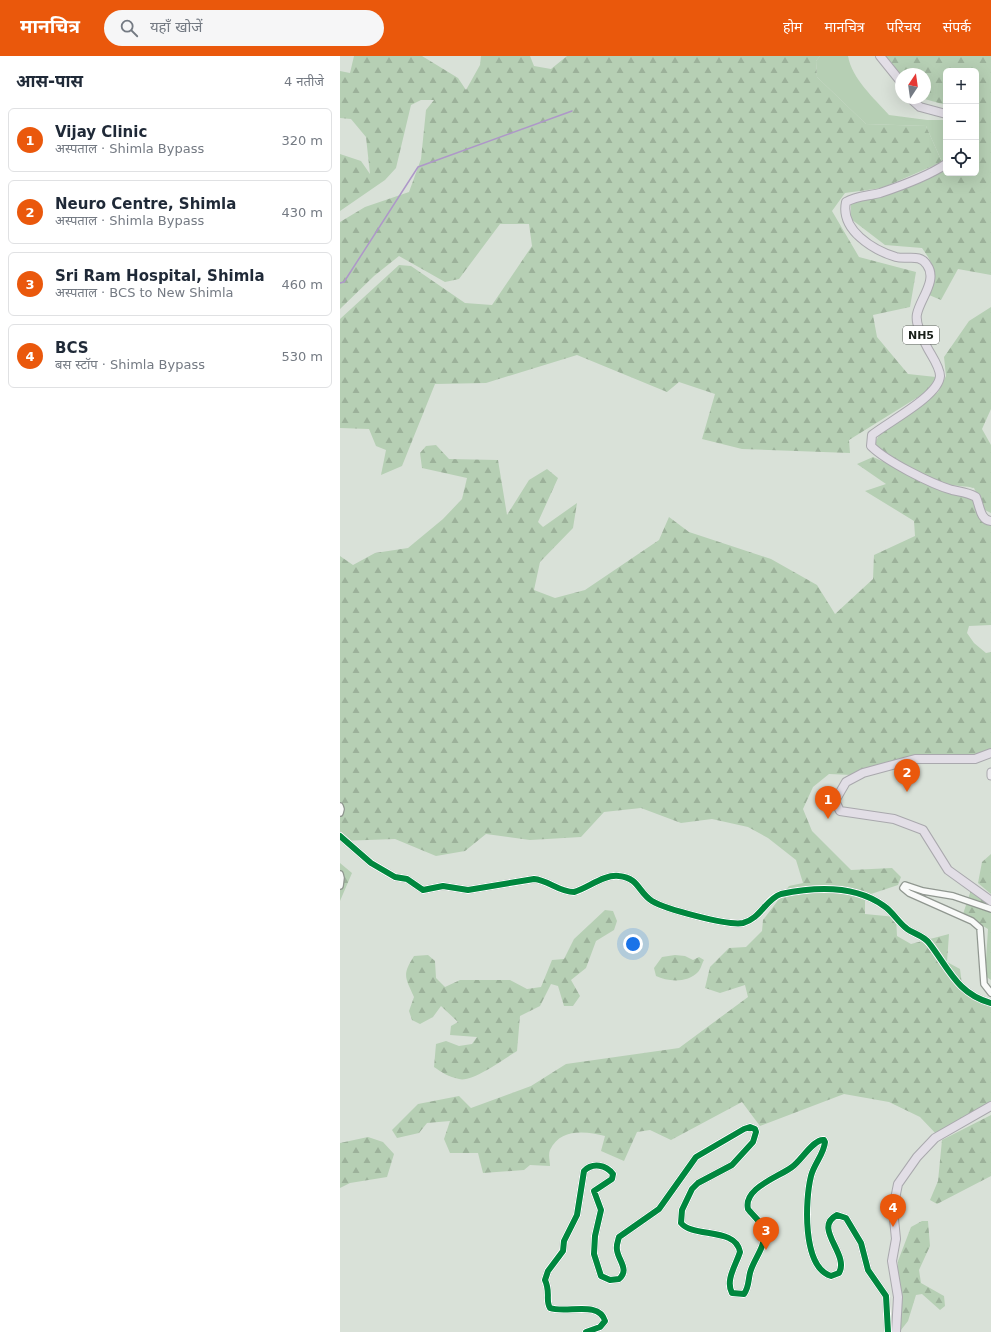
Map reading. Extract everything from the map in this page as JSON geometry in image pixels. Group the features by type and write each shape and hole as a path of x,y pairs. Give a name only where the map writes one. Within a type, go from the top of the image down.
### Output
{"highway":[{"path":"880,56 895,75"},
{"path":"918,104 943,113"},
{"name":"NH5","path":"943,165 896,187 878,193 853,198 846,202 844,211 847,222 875,249 898,257 921,259 928,265 929,284 916,315 923,340 940,376 935,389 872,435 871,446 879,454 902,468 952,490 967,492 976,497 981,516 986,521 991,521"},
{"path":"991,753 975,759 915,759 863,773 846,782 835,801 840,811 894,819 923,830 948,870 991,901"},
{"path":"896,1332 898,1297 892,1261 896,1239 893,1209 898,1184 916,1157 935,1138 991,1106"}],"street":[{"path":"340,806 340,813"},
{"path":"340,836 371,863 395,877 406,879 423,890 443,886 468,890 534,879 542,880 568,892 574,892 611,876 620,876 631,879 637,883 646,896 659,905 730,923 742,923 750,920 764,910 775,897 781,894 840,889 875,901 886,907 904,927 928,942 957,983 972,994 991,1003"},
{"path":"340,874 340,886"},
{"path":"991,909 953,896 923,891 905,885 903,888 911,894 968,919 980,928 984,984 991,993"},
{"path":"586,1332 603,1325 605,1321 603,1315 594,1310 562,1311 550,1308 547,1302 549,1290 545,1280 548,1271 563,1251 564,1241 576,1215 584,1171 590,1166 602,1166 613,1174 612,1179 594,1191 601,1210 593,1245 594,1254 601,1276 615,1280 622,1277 624,1272 617,1250 619,1237 659,1209 696,1157 750,1127 755,1129 756,1132 753,1142 732,1165 698,1183 692,1189 682,1210 681,1223 690,1229 726,1237 737,1246 740,1252 730,1279 729,1287 732,1293 744,1294 749,1286 753,1264 762,1245 764,1232 761,1224 748,1209 748,1202 760,1186 791,1168 802,1158 815,1142 824,1140 824,1148 810,1179 808,1203 810,1250 822,1272 831,1276 839,1273 841,1269 841,1260 829,1233 828,1224 832,1218 837,1215 846,1218 861,1243 868,1270 886,1296 888,1332"}],"green space":[{"path":"354,56 422,56 458,78 466,90 480,65 481,56 530,56 534,66 551,69 567,56 820,56 816,61 817,77 866,124 926,126 942,162 882,188 845,193 832,211 859,257 916,272 910,307 873,315 877,337 908,374 936,377 931,389 849,440 850,453 742,449 702,439 715,394 679,382 667,392 577,355 486,383 435,384 402,466 381,475 386,450 376,446 369,429 340,428 340,319 399,265 411,266 465,303 492,305 532,246 529,224 500,224 459,279 445,282 399,256 374,276 340,309 340,222 365,207 409,192 421,159 426,110 434,100 421,100 411,105 396,168 385,180 340,211 340,154 361,161 370,174 366,137 351,119 340,118 340,71 350,73"},
{"path":"820,56 848,56 854,73 870,95 889,115 927,120 943,120 943,161 942,162 926,126 866,124 817,77 816,61"},
{"path":"884,56 991,56 991,275 958,269 941,300 929,295 934,275 930,260 922,248 885,245 851,219 851,203 889,194 943,170 943,176 979,176 979,68 943,68 943,104 931,101 931,68 895,68"},
{"path":"991,307 991,409 982,429 991,445 991,513 985,510 974,488 949,485 932,479 898,461 875,443 879,435 938,392 946,376 944,357 969,321"},
{"path":"436,445 449,459 498,460 507,515 529,480 547,469 558,478 538,522 543,527 577,503 573,528 540,562 534,590 555,598 585,590 659,540 669,517 689,532 771,559 817,585 835,614 873,579 874,555 915,536 914,521 865,491 886,484 857,464 873,457 951,492 974,499 991,523 991,625 969,626 967,633 974,643 986,653 991,652 991,755 974,758 915,758 852,775 829,774 813,787 803,809 812,831 851,870 892,868 901,877 898,885 865,896 865,914 896,917 897,936 911,944 949,934 947,962 960,969 962,985 991,1002 991,1111 939,1137 920,1117 889,1102 844,1094 760,1126 742,1102 671,1140 650,1130 637,1132 624,1161 601,1151 605,1136 582,1132 567,1135 554,1143 549,1152 550,1166 530,1165 524,1170 483,1173 478,1153 450,1153 444,1139 450,1121 427,1123 419,1133 397,1138 392,1130 418,1104 459,1096 471,1108 531,1086 566,1064 679,1048 748,997 745,985 720,993 705,988 710,967 729,948 746,947 762,931 763,920 789,886 803,883 796,860 768,838 748,827 712,819 681,823 641,808 604,812 581,837 530,840 486,834 465,851 436,856 395,839 340,841 340,556 353,565 375,553 408,548 443,519 462,499 467,478 422,468 420,453 426,446"},
{"path":"991,854 991,894 978,883 982,862"},
{"path":"340,863 352,873 340,901"},
{"path":"971,890 991,903 991,980 985,976 988,929 963,914"},
{"path":"605,910 613,911 617,921 614,930 596,941 586,968 571,980 580,996 573,1006 564,1006 558,986 551,984 540,1006 520,1016 517,1051 480,1074 465,1079 452,1077 434,1067 436,1044 446,1041 459,1046 472,1044 477,1037 450,1035 451,1026 458,1022 441,1006 433,1017 420,1024 412,1020 409,1011 414,997 407,980 406,972 414,956 428,955 435,961 436,978 445,987 460,980 510,980 527,989 541,987 552,960 564,959 574,939"},
{"path":"675,955 685,956 693,960 699,957 704,960 700,969 694,976 683,980 672,980 656,976 654,968 662,957"},
{"path":"991,1115 991,1176 937,1204 930,1200 938,1181 942,1140"},
{"path":"368,1137 383,1142 394,1154 387,1177 350,1183 340,1188 340,1143"},
{"path":"922,1221 928,1221 930,1246 919,1270 921,1283 944,1296 945,1306 940,1310 922,1294 916,1295 908,1321 901,1330 896,1323 898,1261 911,1227"}],"waterway":[{"path":"340,283 344,282 418,167 572,111"}],"cycle path":[{"path":"340,836 371,863 395,877 407,879 423,890 443,886 468,890 534,879 544,881 563,890 574,892 602,879 619,876 631,879 647,897 659,904 697,916 735,923 749,921 771,900 781,894 820,889 847,891 860,894 873,899 884,906 906,928 927,940 954,979 961,986 979,999 991,1003"},
{"path":"586,1332 600,1327 605,1321 602,1315 589,1309 564,1310 550,1308 548,1302 548,1289 545,1280 548,1271 563,1251 564,1241 577,1215 584,1171 591,1166 599,1166 607,1168 613,1174 612,1179 594,1191 601,1210 595,1236 594,1254 601,1276 610,1280 619,1279 623,1272 617,1248 619,1237 659,1209 696,1157 750,1127 755,1129 756,1132 753,1142 732,1165 698,1183 692,1189 682,1210 681,1223 687,1228 723,1236 731,1239 737,1244 740,1252 730,1278 730,1288 732,1293 744,1294 748,1286 750,1273 764,1238 762,1226 748,1209 748,1202 751,1195 763,1184 796,1164 812,1146 820,1140 824,1140 824,1146 812,1172 809,1187 807,1216 810,1247 815,1260 822,1270 831,1276 839,1273 841,1266 840,1258 828,1227 830,1220 837,1215 846,1218 861,1243 868,1270 886,1296 888,1332"}],"place":[{"name":"Neuro Centre, Shimla","path":"907,792"},
{"name":"Vijay Clinic","path":"828,819"},
{"name":"BCS","path":"893,1227"},
{"name":"Sri Ram Hospital, Shimla","path":"766,1250"}]}
